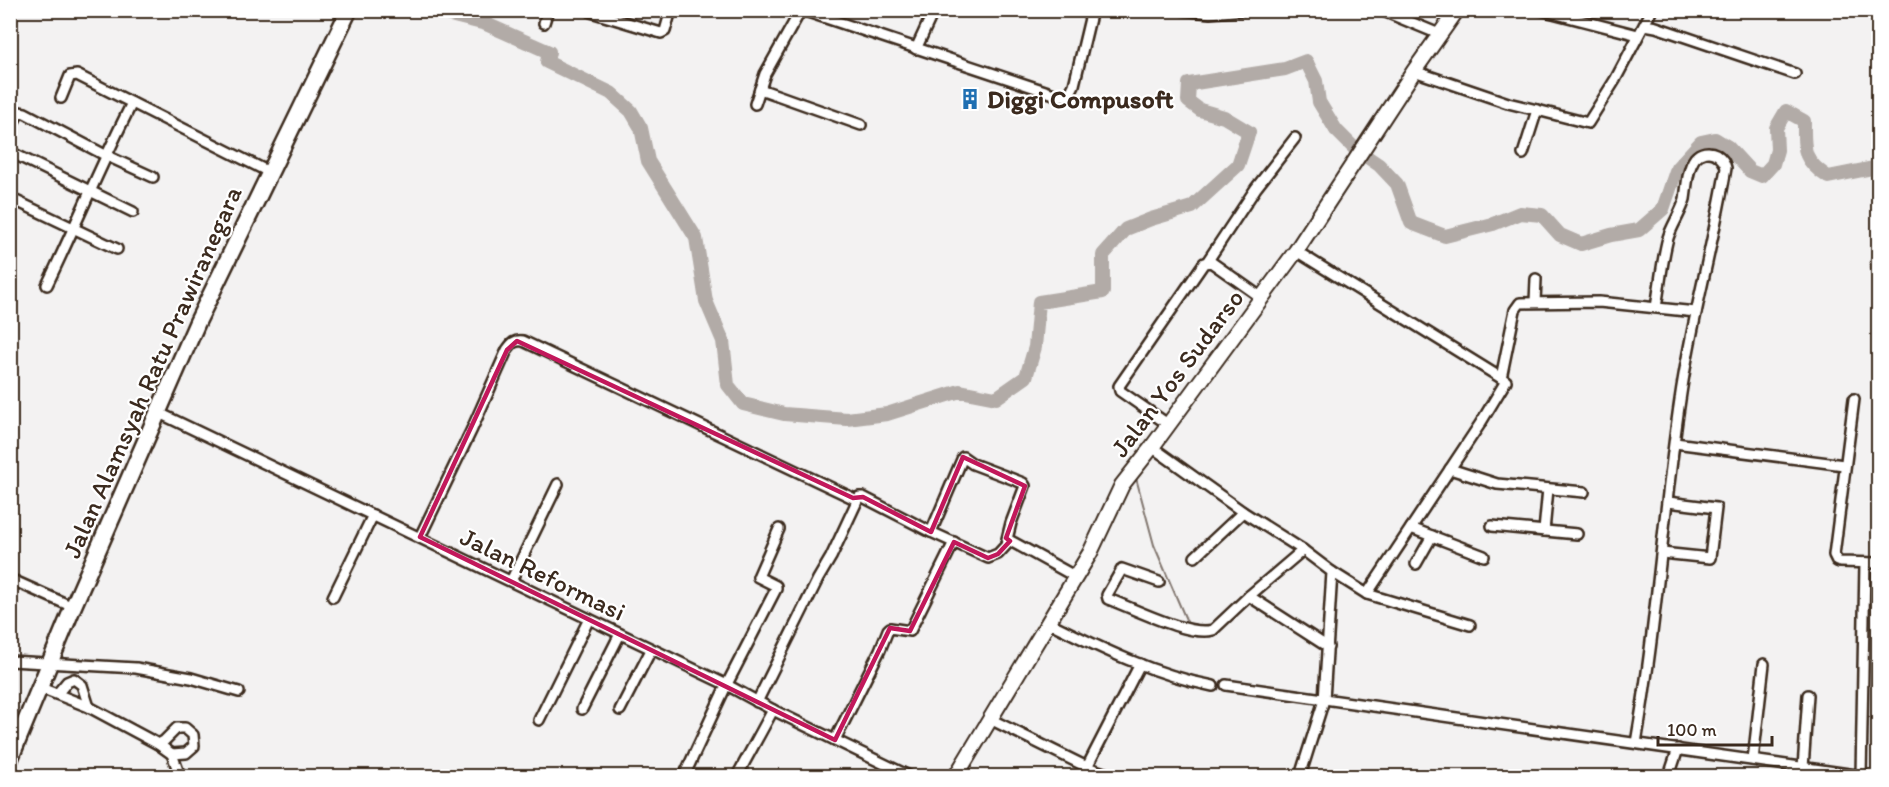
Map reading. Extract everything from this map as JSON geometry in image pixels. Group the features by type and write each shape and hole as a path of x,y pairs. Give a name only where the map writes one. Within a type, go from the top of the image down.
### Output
{"main road":[{"name":"Jalan Alamsyah Ratu Prawiranegara","path":"11,755 197,323 349,10"}],"street":[{"path":"544,23 548,10"},
{"path":"591,12 661,33 665,31 671,10"},
{"path":"755,104 765,74 801,10 1060,96 1069,95 1092,10"},
{"path":"916,49 934,10"},
{"path":"1183,10 1210,13 1245,10"},
{"path":"1381,10 1439,34"},
{"name":"Jalan Yos Sudarso","path":"956,777 1090,553 1122,485 1169,425 1296,251 1414,71 1457,10"},
{"path":"1541,10 1638,35"},
{"path":"1414,71 1508,103 1588,123 1615,80 1652,10"},
{"path":"1645,25 1795,74"},
{"path":"62,98 70,76 74,75 269,172"},
{"path":"760,89 861,125"},
{"path":"47,285 91,191 105,155 132,103"},
{"path":"1522,154 1537,110"},
{"path":"10,129 18,114 22,112 153,177"},
{"path":"1169,425 1120,391 1119,386 1207,262 1256,188 1295,138"},
{"path":"10,152 133,212"},
{"path":"1636,743 1680,401 1726,168 1724,160 1715,154 1701,153 1694,159 1678,220 1668,236 1656,308"},
{"path":"10,198 117,249"},
{"path":"1296,251 1506,381 1367,594"},
{"path":"1207,262 1211,262 1262,298"},
{"path":"1535,302 1536,279"},
{"path":"1501,378 1515,310 1520,303 1599,302 1696,312"},
{"path":"420,537 507,350 512,343 517,341 523,341 857,500"},
{"path":"1854,399 1834,555 1840,562 1878,563"},
{"name":"Jalan Reformasi","path":"158,411 651,650 728,685 757,702 909,777"},
{"path":"1675,443 1844,465"},
{"path":"1152,447 1243,512 1367,594 1470,625"},
{"path":"931,532 963,457 973,464 1023,483 1025,486 1007,539 1076,577"},
{"path":"1450,469 1497,484 1584,492"},
{"path":"511,581 558,484"},
{"path":"1544,531 1548,489"},
{"path":"757,702 831,557 857,500 863,497 988,558 998,554 1010,541"},
{"path":"1662,554 1710,558 1716,508 1668,502"},
{"path":"1195,557 1243,512"},
{"path":"333,597 373,515"},
{"path":"1492,526 1577,534"},
{"path":"1411,528 1484,556"},
{"path":"684,777 776,588 758,576 779,529"},
{"path":"1416,564 1432,536"},
{"path":"835,740 888,630 890,628 910,631 954,542"},
{"path":"1159,582 1122,569 1107,592 1107,598 1176,626 1206,632 1213,630 1303,550"},
{"path":"1226,685 1861,776 1865,563"},
{"path":"1300,777 1324,700 1332,572"},
{"path":"10,579 73,607"},
{"path":"1249,596 1328,646"},
{"path":"539,720 589,619"},
{"path":"1048,622 1140,664 1186,681 1213,686"},
{"path":"582,709 620,634"},
{"path":"620,710 651,650"},
{"path":"10,661 136,668 190,678 239,692"},
{"path":"1087,766 1140,664"},
{"path":"1753,760 1764,664"},
{"path":"57,694 67,682 74,679 82,685 89,707"},
{"path":"41,688 89,707 158,744 172,754 180,777"},
{"path":"1803,768 1808,695"},
{"path":"737,777 773,710"},
{"path":"990,719 1113,777"},
{"path":"158,744 177,728 185,728 193,735 194,746 186,753 172,754"},
{"path":"1669,777 1678,749"}],"highlighted area":[{"path":"517,341 853,498 863,497 931,532 963,457 1025,486 1006,538 1010,541 998,554 988,558 954,542 910,631 890,628 835,740 420,537 507,350"}],"waterway":[{"path":"430,10 486,24 549,52 547,62 611,93 631,111 641,128 648,161 696,238 706,301 723,341 728,385 743,404 784,414 847,419 887,414 960,391 996,398 1026,377 1035,347 1039,302 1103,292 1103,255 1126,229 1192,207 1238,165 1249,132 1224,117 1200,110 1188,101 1189,84 1285,69 1306,61 1316,81 1319,102 1336,130 1354,148 1379,165 1397,184 1411,223 1445,236 1493,224 1520,213 1542,215 1560,235 1581,244 1639,230 1663,209 1677,168 1701,142 1715,139 1728,147 1750,171 1762,176 1773,164 1777,150 1776,128 1786,111 1804,121 1806,154 1813,165 1828,177 1878,167"},
{"path":"1878,259 1876,263 1878,276"},
{"path":"1136,478 1154,545 1187,622"}],"place":[{"name":"Diggi Compusoft","path":"970,99"}]}
